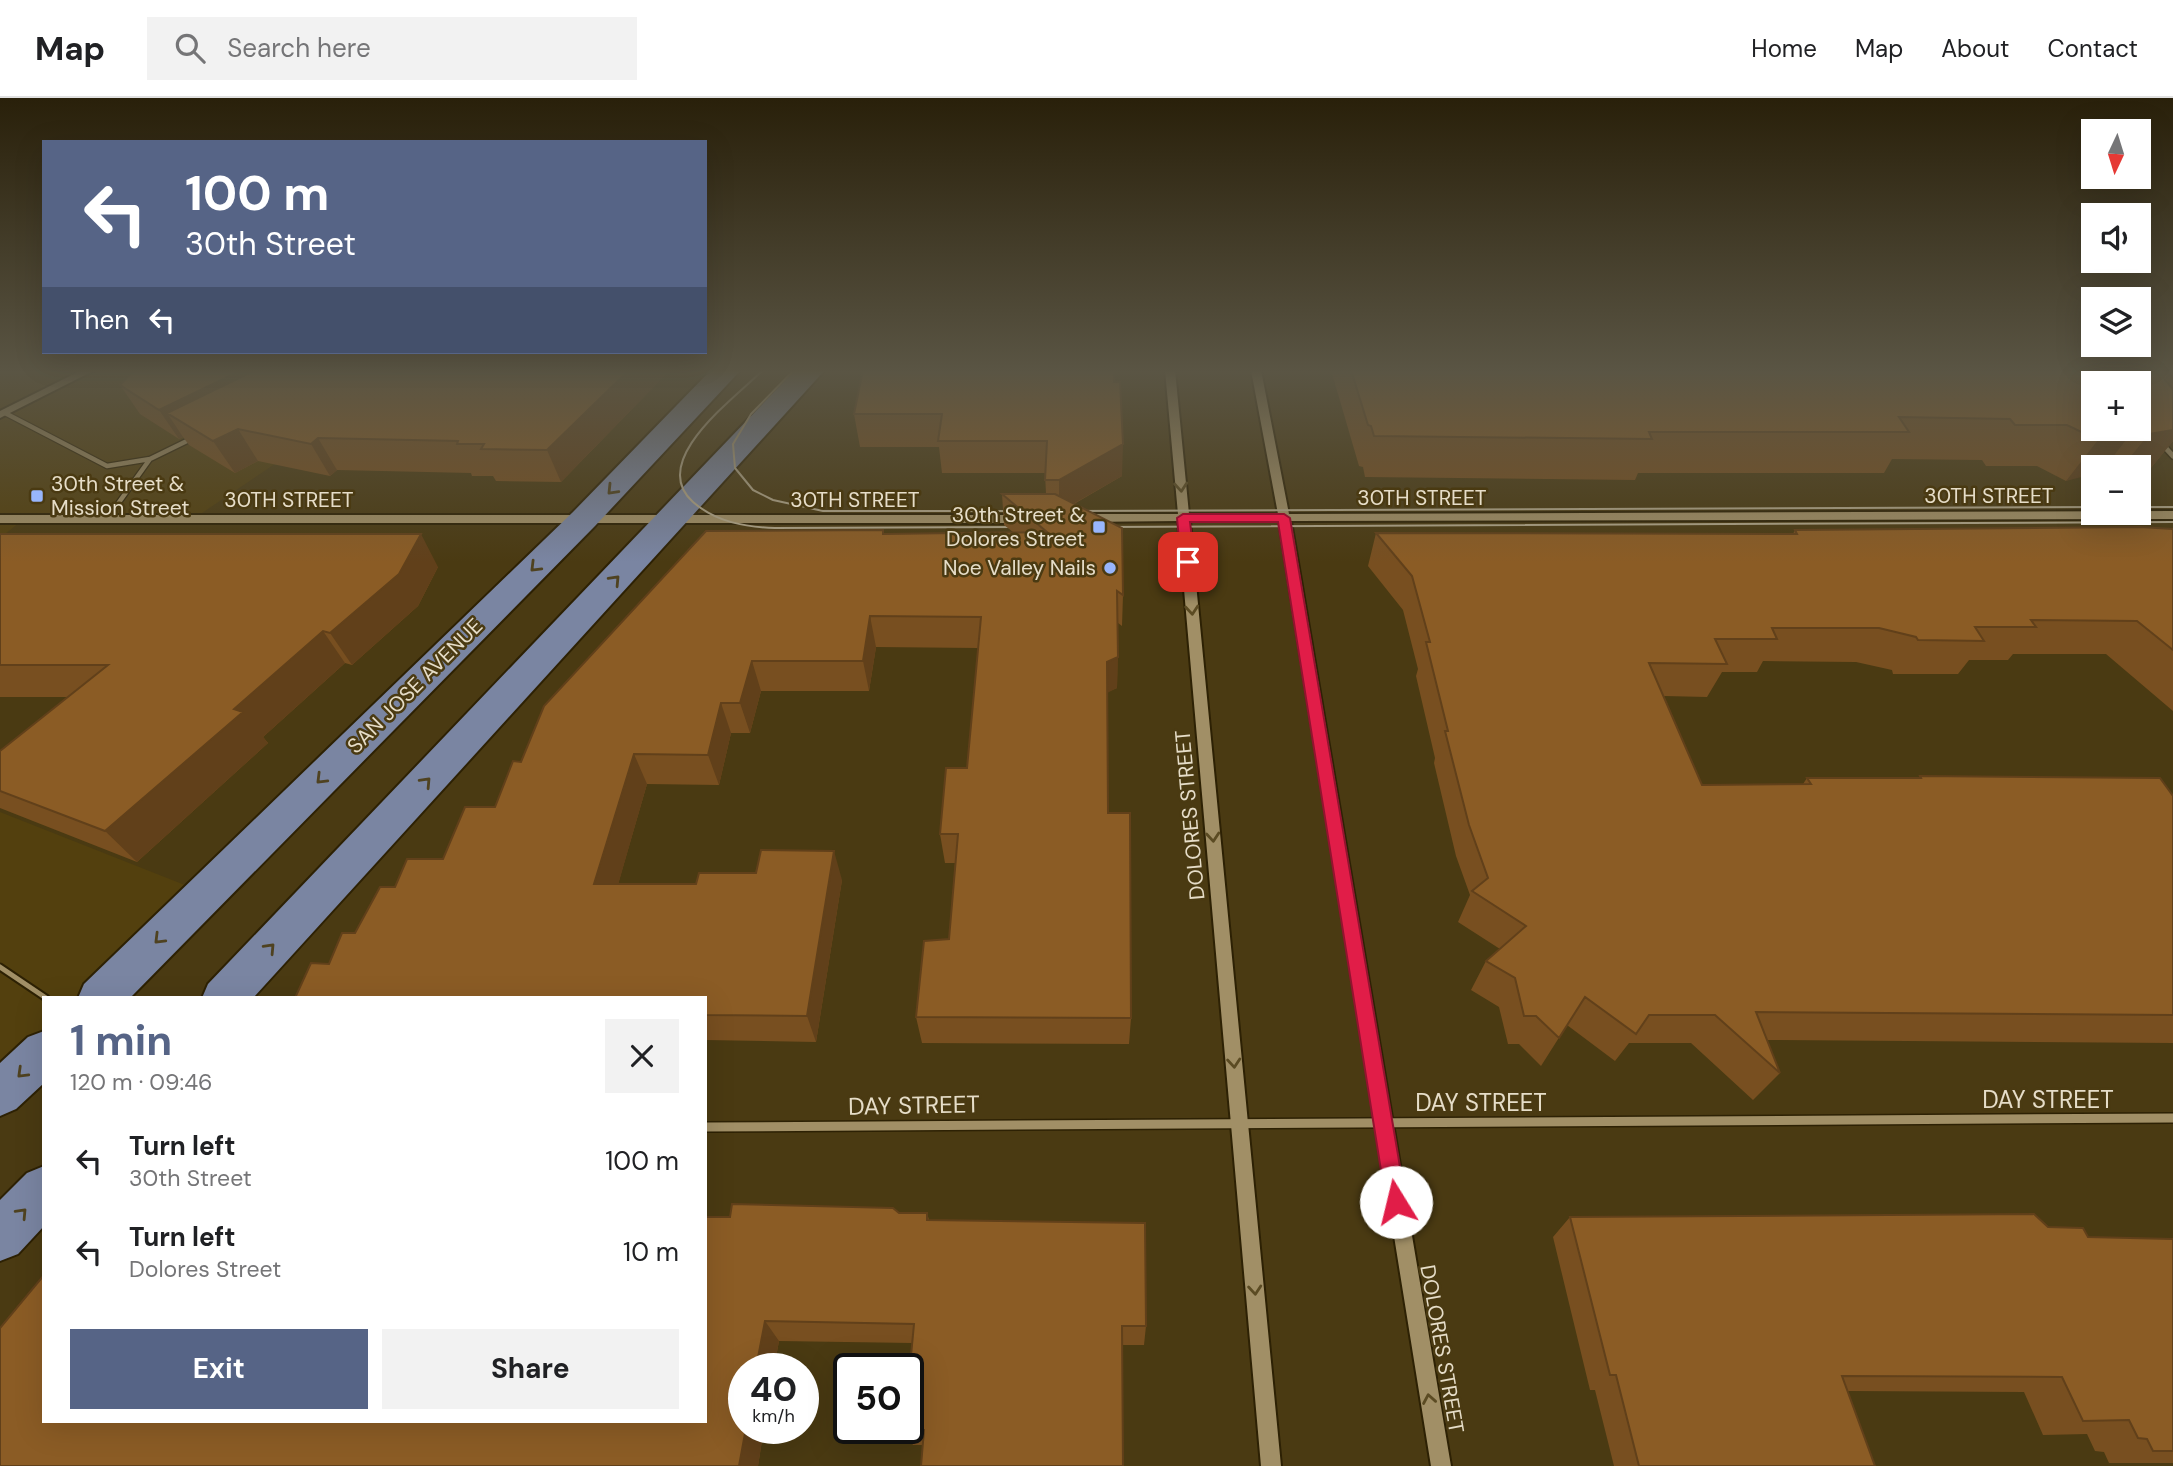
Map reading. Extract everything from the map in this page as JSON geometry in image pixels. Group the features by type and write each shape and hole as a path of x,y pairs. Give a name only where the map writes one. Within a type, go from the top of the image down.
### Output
{"main road":[{"name":"SAN JOSE AVENUE","path":"102,996 584,519 666,434"},
{"path":"225,996 751,434"},
{"name":"DOLORES STREET","path":"1176,434 1271,1466"},
{"name":"DOLORES STREET","path":"1268,434 1441,1466"},
{"name":"30TH STREET","path":"1072,519 2173,515"},
{"name":"30TH STREET","path":"0,519 1031,519"},
{"path":"0,1094 42,1054"},
{"path":"0,1236 42,1191"}],"street":[{"path":"2156,438 2173,456"},
{"name":"DAY STREET","path":"707,1127 2173,1118"}],"lane":[{"path":"43,434 107,466 150,459 200,435"},
{"path":"107,519 150,459"},
{"path":"0,967 43,996"}],"shaded area":[{"path":"0,434 320,434 193,519 24,519 0,538"},
{"path":"0,812 205,893 101,996 42,996 42,1054 0,1094"}],"building":[{"path":"201,434 228,434 213,441"},
{"path":"262,434 564,434 547,450 481,449 484,444 457,444 458,441 318,438 311,444"},
{"path":"939,434 1123,434 1123,444 1059,480 1045,480 1047,441 938,441"},
{"path":"1373,434 1650,434 1652,439 1374,436"},
{"path":"1002,494 1055,494 1122,528 1123,595 1117,591 1118,657 1107,662 1108,813 1130,813 1131,1018 916,1017 924,941 949,939 958,834 940,834 946,768 967,768 981,617 870,616 863,661 752,661 740,703 721,703 708,755 634,754 594,884 696,884 699,873 756,873 761,850 834,851 807,1016 707,1015 707,996 296,996 311,963 329,964 342,933 355,933 380,887 395,887 407,859 443,859 465,807 495,807 513,761 521,762 544,706 706,531 883,530 883,534 1047,532"},
{"path":"2173,529 2173,650 2137,621 2031,620 2036,627 1975,627 1984,641 1918,640 1916,637 1879,628 1772,628 1777,639 1715,639 1727,664 1649,663 1702,785 1811,784 1807,778 1921,778 1920,776 2160,778 2173,796 2173,1015 1756,1012 1780,1073 1715,1015 1649,1015 1636,1034 1585,997 1559,1038 1536,1016 1524,1016 1515,978 1486,961 1526,926 1472,891 1488,878 1469,825 1445,731 1448,731 1426,642 1430,642 1412,576 1376,533 1797,534 1795,530"},
{"path":"0,534 421,534 399,574 330,633 323,631 234,709 243,712 105,831 0,791 0,751 108,665 0,665"},
{"path":"732,1204 893,1208 899,1213 927,1213 927,1220 1145,1223 1146,1326 1122,1326 1123,1466 921,1466 924,1444 924,1353 911,1353 914,1324 765,1321 759,1353 728,1353 728,1444 743,1444 739,1466 0,1466 0,1328 42,1277 42,1423 707,1423 707,1217 730,1217"},
{"path":"2034,1214 2048,1227 2083,1228 2088,1237 2173,1239 2173,1451 2153,1451 2147,1439 2138,1438 2129,1420 2083,1421 2062,1377 1842,1376 1875,1466 1639,1466 1616,1375 1610,1375 1570,1217"}],"tram line":[{"path":"698,434 681,468 682,486 693,502 702,509 731,522 775,528 1026,527"},
{"path":"739,434 733,444 735,468 753,490 773,500 823,511 1023,511"},
{"path":"1068,511 2081,507"},
{"path":"2151,507 2173,507"},
{"path":"1099,527 2173,522"}],"place":[{"name":"30th Street & Mission Street","path":"37,496"},
{"name":"30th Street & Dolores Street","path":"1099,527"},
{"name":"Noe Valley Nails","path":"1110,568"}],"route":[{"path":"1188,562 1183,518 1284,518 1396,1202"}]}
